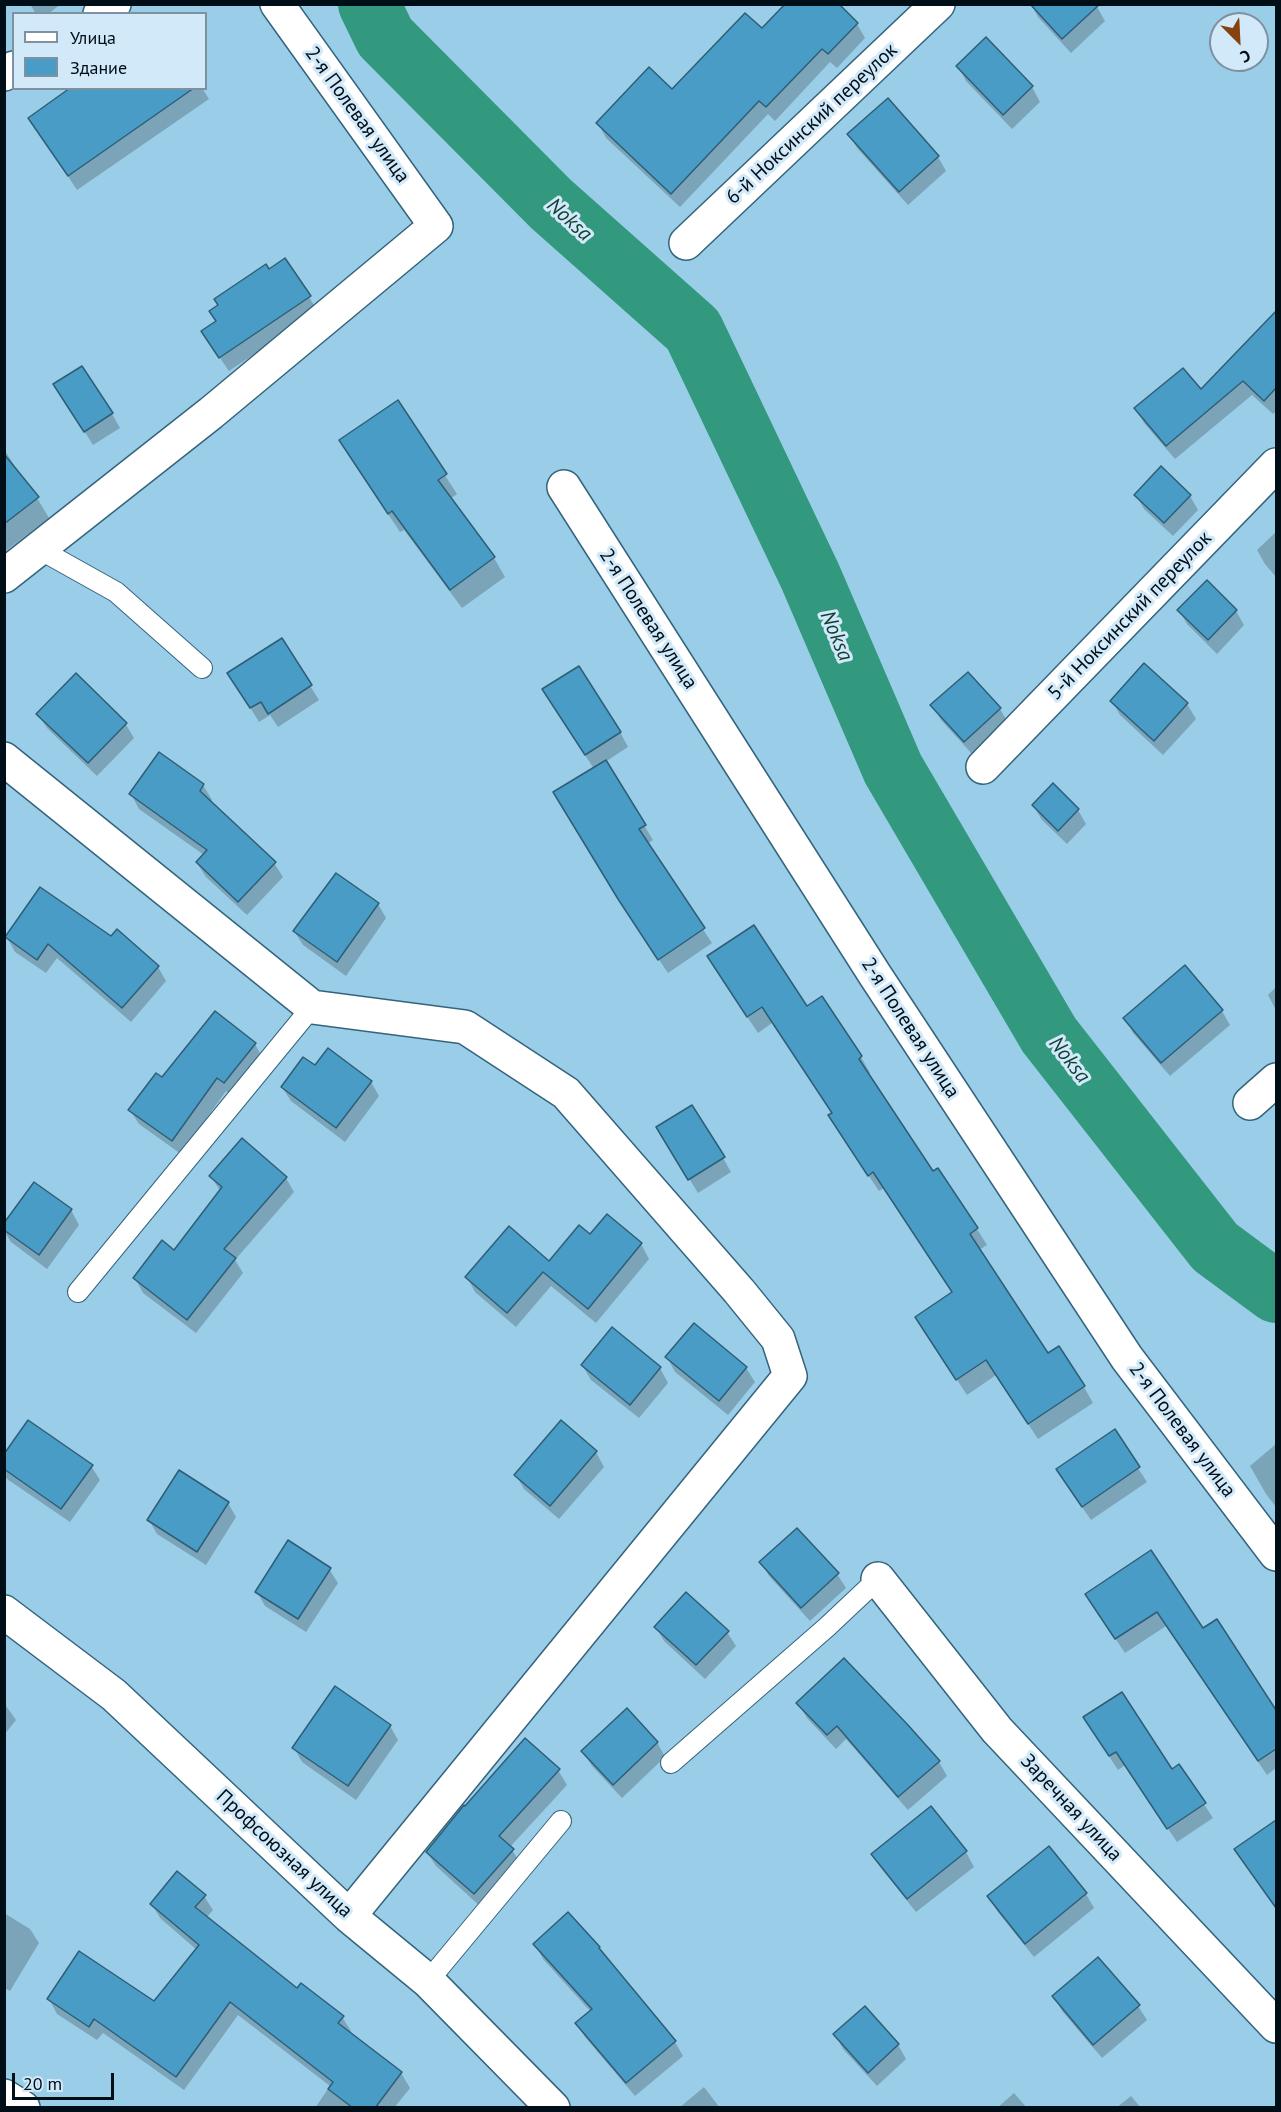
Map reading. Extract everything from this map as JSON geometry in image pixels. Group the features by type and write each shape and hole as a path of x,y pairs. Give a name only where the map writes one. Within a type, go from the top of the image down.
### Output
{"street":[{"name":"2-я Полевая улица","path":"39,549 211,413 436,226 277,4"},
{"name":"6-й Ноксинский переулок","path":"686,243 938,4"},
{"name":"5-й Ноксинский переулок","path":"983,767 1276,465"},
{"name":"2-я Полевая улица","path":"564,487 875,975 1127,1358 1276,1554"},
{"path":"4,576 39,549"},
{"path":"4,759 312,1007 465,1027 566,1093 778,1339 790,1376 349,1916"},
{"path":"1250,1103 1276,1080"},
{"name":"Заречная улица","path":"878,1579 997,1731 1276,2026"},
{"name":"Профсоюзная улица","path":"4,1612 114,1695 349,1916 428,1981 553,2108"},
{"path":"4,2096 23,2108"}],"lane":[{"path":"39,549 116,592 202,668"},
{"path":"78,1292 312,1007"},
{"path":"671,1763 827,1627 878,1579"},
{"path":"428,1981 561,1821"}],"building":[{"path":"785,4 839,4 858,23 828,54 822,49 766,107 759,101 671,194 596,123 649,67 672,89 745,13 762,28"},
{"path":"1030,4 1100,4 1062,39"},
{"path":"986,37 1033,86 1003,115 956,66"},
{"path":"67,90 191,90 68,176 28,118"},
{"path":"888,98 939,156 899,192 847,134"},
{"path":"285,258 311,296 219,358 201,331 216,321 209,311 218,305 214,299 266,264 269,269"},
{"path":"1276,311 1276,388 1264,401 1243,381 1166,446 1134,408 1183,368 1201,389"},
{"path":"82,366 113,413 84,432 53,384"},
{"path":"398,400 447,474 438,480 495,557 450,590 392,511 388,514 339,440"},
{"path":"4,454 39,497 4,524"},
{"path":"1161,466 1191,495 1164,523 1134,495"},
{"path":"1207,580 1237,610 1208,640 1177,610"},
{"path":"282,638 312,685 268,714 261,702 250,708 227,673"},
{"path":"1144,663 1188,703 1154,741 1110,701"},
{"path":"579,666 621,732 585,755 542,689"},
{"path":"968,672 1001,708 964,742 930,705"},
{"path":"76,673 127,723 88,763 36,714"},
{"path":"159,752 204,784 200,791 276,862 238,902 196,862 207,850 129,794"},
{"path":"606,760 646,825 639,829 705,928 658,960 553,792"},
{"path":"1053,783 1079,809 1058,831 1032,805"},
{"path":"336,873 379,903 337,962 293,931"},
{"path":"40,887 111,936 117,929 159,966 122,1008 48,944 37,960 5,937"},
{"path":"754,925 807,1006 822,996 862,1056 859,1059 933,1171 938,1168 978,1228 970,1234 1048,1353 1059,1346 1085,1386 1028,1424 986,1360 956,1380 915,1317 952,1292 873,1172 868,1176 828,1115 832,1113 762,1007 747,1017 707,956"},
{"path":"1185,965 1223,1010 1161,1063 1123,1018"},
{"path":"215,1011 256,1043 224,1083 217,1078 172,1141 128,1110 156,1073 162,1077"},
{"path":"328,1048 372,1081 336,1128 281,1087 303,1057 315,1065"},
{"path":"692,1105 725,1157 688,1180 656,1127"},
{"path":"242,1138 287,1177 224,1249 236,1258 187,1320 133,1278 162,1240 174,1250 222,1187 209,1176"},
{"path":"34,1182 72,1209 39,1255 4,1230 4,1223"},
{"path":"607,1214 642,1243 588,1309 543,1272 507,1313 465,1277 509,1226 549,1261 579,1225 590,1234"},
{"path":"694,1323 747,1367 719,1401 665,1357"},
{"path":"612,1327 661,1367 630,1405 581,1365"},
{"path":"28,1420 93,1465 61,1509 4,1469 4,1454"},
{"path":"561,1420 597,1451 550,1506 514,1475"},
{"path":"1115,1429 1140,1467 1082,1507 1056,1469"},
{"path":"179,1470 229,1502 197,1552 147,1520"},
{"path":"797,1528 839,1573 801,1608 759,1562"},
{"path":"288,1540 331,1568 298,1619 255,1592"},
{"path":"1151,1550 1203,1628 1217,1619 1276,1710 1276,1749 1258,1761 1157,1612 1115,1639 1085,1594"},
{"path":"686,1592 729,1631 696,1665 654,1627"},
{"path":"844,1658 940,1761 898,1797 837,1726 827,1735 796,1703"},
{"path":"335,1686 391,1725 348,1786 292,1748"},
{"path":"1122,1692 1172,1769 1179,1764 1206,1803 1167,1829 1116,1752 1109,1756 1083,1717"},
{"path":"627,1708 658,1742 613,1785 581,1751"},
{"path":"525,1738 560,1769 499,1836 514,1849 474,1894 426,1852 464,1805"},
{"path":"931,1806 967,1851 907,1899 871,1854"},
{"path":"1276,1820 1276,1908 1234,1849"},
{"path":"1049,1846 1087,1893 1025,1944 987,1896"},
{"path":"177,1871 206,1895 195,1907 297,1988 301,1983 344,2016 338,2023 402,2072 375,2108 353,2108 328,2089 333,2082 230,2002 176,2077 94,2019 89,2027 47,1999 79,1951 154,2001 199,1945 150,1904"},
{"path":"568,1912 600,1947 676,2041 626,2083 575,2023 592,2009 533,1944"},
{"path":"1098,1957 1140,2005 1093,2045 1052,1996"},
{"path":"865,2006 899,2044 868,2073 833,2034"}],"waterway":[{"name":"Noksa","path":"369,4 385,37 551,204 693,330 810,576 893,769 1049,1035 1215,1247 1276,1292"}]}
